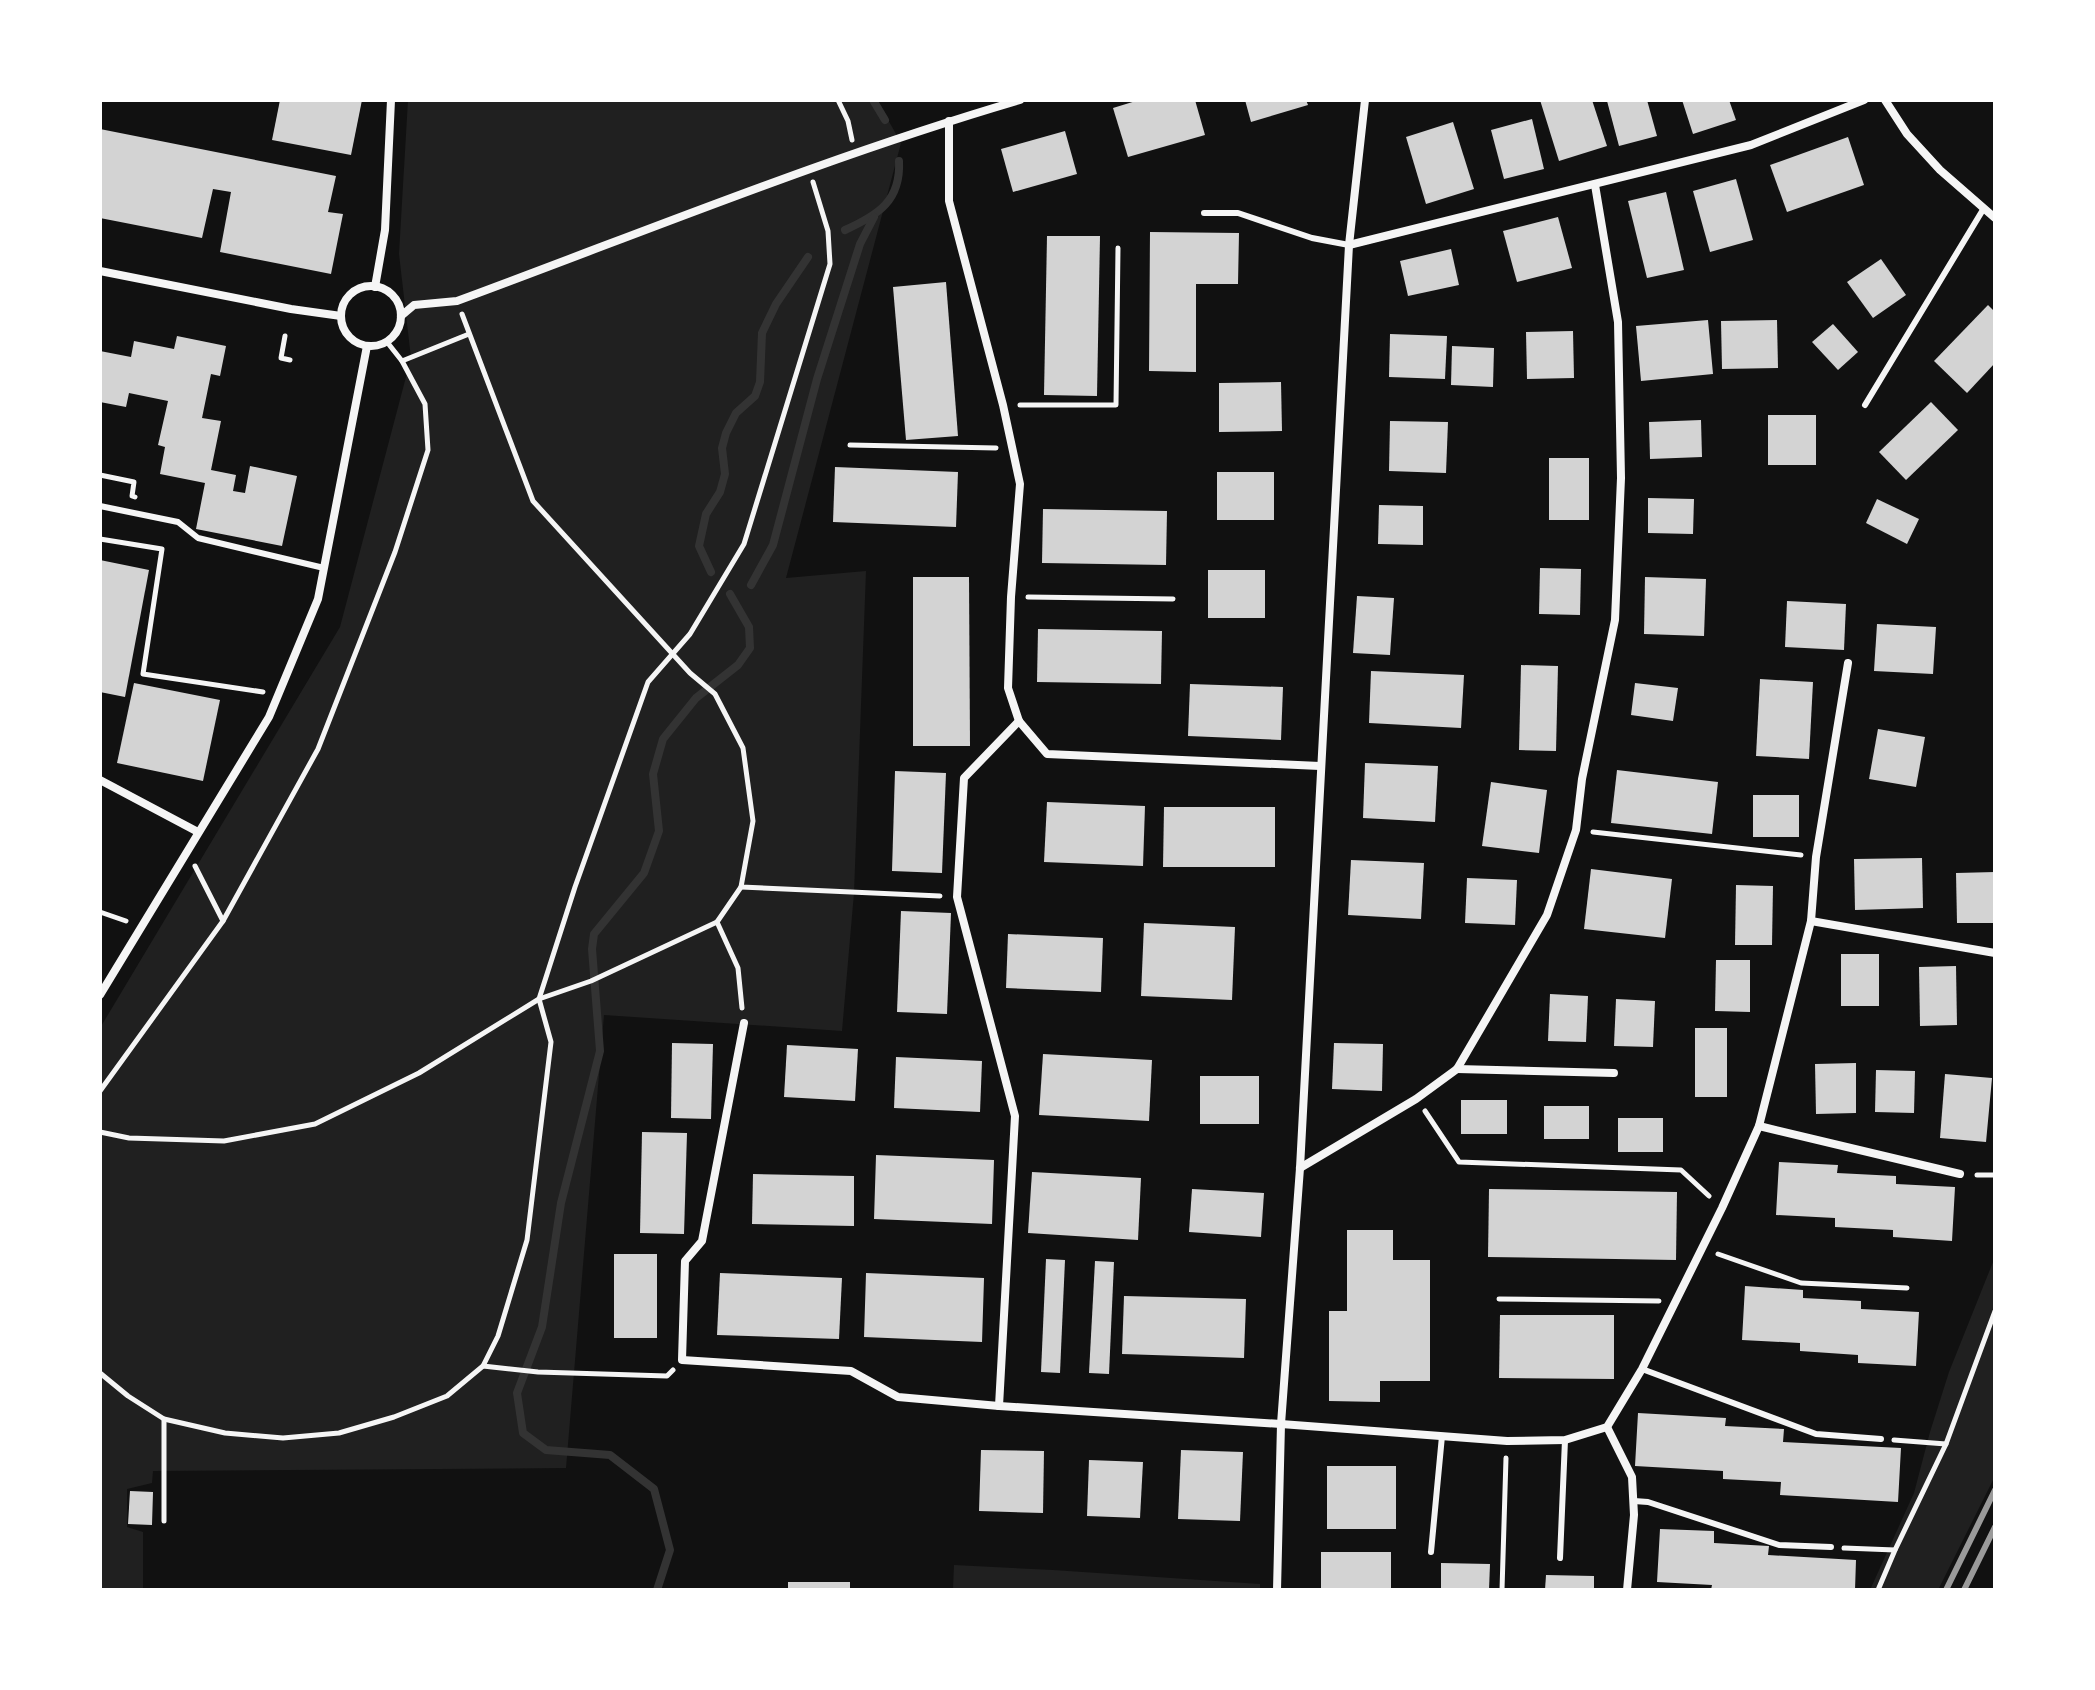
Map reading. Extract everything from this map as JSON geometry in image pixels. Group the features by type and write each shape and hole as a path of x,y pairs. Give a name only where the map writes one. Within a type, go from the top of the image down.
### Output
{"street":[{"path":"375,287 385,230 391,100"},
{"path":"401,316 414,305 457,301 809,170 949,121 1020,100"},
{"path":"1277,1590 1281,1424 1300,1168 1349,245 1365,100"},
{"path":"1349,245 1751,145 1864,100"},
{"path":"1885,100 1940,170 1995,218"},
{"path":"949,121 949,201 1003,405 1020,484 1008,688 1019,721 1047,754 1320,766"},
{"path":"1300,1168 1416,1099 1457,1069 1547,915 1576,830 1582,779 1615,620 1621,478 1618,322 1595,185"},
{"path":"100,271 341,316"},
{"path":"375,287 390,294 401,316 399,326 387,342 367,346 351,339 345,332 341,316 342,306 355,291 375,287"},
{"path":"100,995 269,717 318,599 367,346"},
{"path":"744,1023 702,1241 685,1261 682,1360 851,1371 898,1397 999,1406 1507,1441 1565,1440 1607,1427 1642,1369 1759,1126 1811,921 1816,857 1848,663"},
{"path":"999,1406 1015,1116 957,897 964,778 1019,721"},
{"path":"100,780 198,832"},
{"path":"1811,921 1995,953"},
{"path":"1457,1069 1614,1073"},
{"path":"1759,1126 1960,1174"},
{"path":"1607,1427 1632,1477 1634,1515 1627,1590"}],"lane":[{"path":"1865,405 1984,208"},
{"path":"1204,213 1238,213 1312,238 1349,245"},
{"path":"100,506 178,522 198,538 324,568"},
{"path":"1642,1369 1816,1434 1881,1439"},
{"path":"1431,1552 1442,1436"},
{"path":"1560,1558 1565,1440"},
{"path":"1634,1501 1648,1502 1779,1545 1831,1547"}],"path":[{"path":"838,100 848,121 854,154"},
{"path":"100,1373 164,1419 225,1433 283,1438 339,1433 394,1417 447,1396 483,1366 498,1336 527,1240 551,1042 539,999 648,682 690,634 744,544 830,264 828,231 809,170"},
{"path":"1003,405 1116,405 1118,248"},
{"path":"100,1132 129,1138 224,1141 315,1124 419,1073 539,999 596,978 717,922 741,887 753,821 743,748 715,694 690,673 533,501 457,301"},
{"path":"402,361 469,334"},
{"path":"285,336 281,358 290,360"},
{"path":"100,1091 223,921 318,749 395,552 428,450 425,404 402,361 387,342"},
{"path":"850,445 1013,448"},
{"path":"100,475 134,482 132,496 147,499"},
{"path":"100,539 162,549 143,674 278,695"},
{"path":"1011,597 1173,599"},
{"path":"1576,830 1816,857"},
{"path":"188,850 223,921"},
{"path":"741,887 957,897"},
{"path":"100,912 142,926"},
{"path":"717,922 738,968 744,1023"},
{"path":"1416,1099 1459,1162 1681,1170 1722,1208"},
{"path":"1702,1249 1801,1283 1907,1288"},
{"path":"1499,1299 1676,1301"},
{"path":"1878,1590 1946,1444 1995,1311"},
{"path":"483,1366 538,1372 667,1376 682,1360"},
{"path":"164,1419 164,1521"},
{"path":"1881,1439 1946,1444"},
{"path":"1502,1590 1507,1441"},
{"path":"1831,1547 1895,1550"}],"shaded area":[{"path":"408,100 877,100 901,143 786,578 866,571 854,893 842,1031 604,1015 566,1468 153,1471 152,1483 127,1489 127,1527 143,1532 143,1590 100,1590 100,1028 340,627 411,358 399,254"},
{"path":"1995,1257 1995,1476 1938,1590 1870,1590 1914,1493 1949,1372"},
{"path":"954,1565 1260,1584 1260,1590 953,1590"}],"building":[{"path":"280,100 362,100 351,155 272,140"},
{"path":"1139,100 1195,100 1205,135 1128,157 1113,108"},
{"path":"1245,100 1306,100 1308,105 1251,122"},
{"path":"1540,100 1592,100 1607,146 1559,161"},
{"path":"1647,100 1657,136 1619,146 1607,101"},
{"path":"1682,100 1729,100 1736,120 1693,134"},
{"path":"1532,119 1544,169 1504,179 1491,130"},
{"path":"1453,122 1474,189 1426,204 1406,137"},
{"path":"100,129 336,176 328,212 343,214 331,274 220,252 231,192 213,189 202,238 100,218"},
{"path":"1065,131 1077,174 1013,192 1001,149"},
{"path":"1848,137 1864,185 1787,212 1770,165"},
{"path":"1736,179 1753,240 1710,252 1693,191"},
{"path":"1666,192 1684,270 1647,278 1628,201"},
{"path":"1558,217 1572,268 1517,282 1503,231"},
{"path":"1150,232 1239,233 1238,284 1196,284 1196,372 1149,371"},
{"path":"1047,236 1100,236 1097,396 1044,395"},
{"path":"1451,249 1459,285 1408,296 1400,261"},
{"path":"1881,259 1906,295 1873,318 1847,282"},
{"path":"946,282 958,436 906,440 893,287"},
{"path":"1988,305 1995,312 1995,363 1967,393 1934,361"},
{"path":"1708,320 1713,374 1641,381 1636,326"},
{"path":"1777,320 1778,368 1722,369 1721,321"},
{"path":"1833,324 1858,352 1838,370 1812,342"},
{"path":"1573,331 1574,378 1527,379 1526,332"},
{"path":"1390,334 1447,336 1445,379 1389,377"},
{"path":"177,336 226,346 220,376 211,374 202,418 221,421 211,470 236,475 233,491 245,493 250,466 297,476 282,546 196,529 205,483 160,474 165,447 158,445 168,401 129,393 126,407 100,402 100,351 131,357 134,341 174,349"},
{"path":"1452,346 1494,348 1493,387 1451,385"},
{"path":"1281,382 1282,431 1219,432 1219,383"},
{"path":"1931,402 1958,430 1906,480 1879,452"},
{"path":"1768,415 1816,415 1816,465 1768,465"},
{"path":"1701,420 1702,457 1650,459 1649,422"},
{"path":"1390,421 1448,422 1446,473 1389,471"},
{"path":"1549,458 1589,458 1589,520 1549,520"},
{"path":"835,467 958,472 956,527 833,522"},
{"path":"1217,472 1274,472 1274,520 1217,520"},
{"path":"1648,498 1694,499 1693,534 1648,533"},
{"path":"1877,499 1919,519 1907,544 1866,523"},
{"path":"1379,505 1423,506 1423,545 1378,544"},
{"path":"1043,509 1167,511 1166,565 1042,563"},
{"path":"100,560 149,570 125,697 100,692"},
{"path":"1540,568 1581,569 1580,615 1539,614"},
{"path":"1208,570 1265,570 1265,618 1208,618"},
{"path":"913,577 969,577 970,746 913,746"},
{"path":"1645,577 1706,579 1704,636 1644,634"},
{"path":"1357,596 1394,598 1390,655 1353,653"},
{"path":"1787,601 1846,604 1844,650 1785,647"},
{"path":"1877,624 1936,627 1933,674 1874,671"},
{"path":"1038,629 1162,631 1161,684 1037,682"},
{"path":"1521,665 1558,666 1556,751 1519,750"},
{"path":"1371,671 1464,675 1461,728 1369,723"},
{"path":"1760,679 1813,682 1809,759 1756,756"},
{"path":"134,683 220,700 203,781 117,763"},
{"path":"1635,683 1678,688 1673,721 1631,715"},
{"path":"1190,684 1283,687 1281,740 1188,736"},
{"path":"1878,729 1925,737 1916,787 1869,779"},
{"path":"1365,763 1438,766 1435,822 1363,818"},
{"path":"1617,770 1718,782 1712,834 1611,823"},
{"path":"895,771 946,773 942,873 892,871"},
{"path":"1491,782 1547,790 1539,853 1482,846"},
{"path":"1753,795 1799,795 1799,837 1753,837"},
{"path":"1047,802 1145,806 1143,866 1044,862"},
{"path":"1164,807 1275,807 1275,867 1163,867"},
{"path":"1922,858 1923,908 1855,910 1854,859"},
{"path":"1351,860 1424,863 1421,919 1348,915"},
{"path":"1591,869 1672,879 1665,938 1584,929"},
{"path":"1995,872 1995,923 1957,923 1956,873"},
{"path":"1467,878 1517,880 1515,925 1465,923"},
{"path":"1736,885 1773,886 1772,945 1735,945"},
{"path":"901,911 951,913 947,1014 897,1012"},
{"path":"1144,923 1235,927 1232,1000 1141,996"},
{"path":"1008,934 1103,938 1101,992 1006,988"},
{"path":"1841,954 1879,954 1879,1006 1841,1006"},
{"path":"1716,960 1750,960 1750,1012 1715,1011"},
{"path":"1956,966 1957,1025 1920,1026 1919,967"},
{"path":"1550,994 1588,996 1586,1042 1548,1041"},
{"path":"1616,999 1655,1001 1653,1047 1614,1046"},
{"path":"1695,1028 1727,1028 1727,1097 1695,1097"},
{"path":"672,1043 713,1044 711,1119 671,1118"},
{"path":"1334,1043 1383,1044 1382,1091 1332,1089"},
{"path":"787,1045 858,1049 855,1101 784,1097"},
{"path":"1043,1054 1152,1060 1149,1121 1039,1115"},
{"path":"896,1057 982,1061 980,1112 894,1108"},
{"path":"1856,1063 1856,1113 1816,1114 1815,1064"},
{"path":"1876,1070 1915,1071 1914,1113 1875,1112"},
{"path":"1945,1074 1992,1078 1986,1142 1940,1138"},
{"path":"1200,1076 1259,1076 1259,1124 1200,1124"},
{"path":"1461,1100 1507,1100 1507,1134 1461,1134"},
{"path":"1544,1106 1589,1106 1589,1139 1544,1139"},
{"path":"1618,1118 1663,1118 1663,1152 1618,1152"},
{"path":"642,1132 687,1133 684,1234 640,1233"},
{"path":"876,1155 994,1160 992,1224 874,1219"},
{"path":"1779,1162 1838,1165 1837,1173 1896,1176 1896,1184 1955,1187 1952,1241 1893,1237 1893,1230 1835,1227 1835,1218 1776,1215"},
{"path":"1032,1172 1141,1178 1138,1240 1028,1233"},
{"path":"753,1174 854,1176 854,1226 752,1224"},
{"path":"1192,1189 1264,1193 1261,1237 1189,1232"},
{"path":"1489,1189 1677,1192 1676,1260 1488,1257"},
{"path":"1347,1230 1393,1230 1393,1260 1430,1260 1430,1381 1380,1381 1380,1402 1329,1401 1329,1311 1347,1311"},
{"path":"614,1254 657,1254 657,1338 614,1338"},
{"path":"1046,1259 1065,1260 1060,1373 1041,1372"},
{"path":"1095,1261 1114,1262 1109,1374 1089,1373"},
{"path":"720,1273 842,1278 839,1339 717,1335"},
{"path":"866,1273 984,1278 982,1342 864,1337"},
{"path":"1745,1286 1803,1290 1803,1298 1861,1301 1861,1309 1919,1312 1916,1366 1858,1363 1858,1355 1800,1351 1800,1343 1742,1340"},
{"path":"1124,1296 1246,1299 1244,1358 1122,1354"},
{"path":"1500,1315 1614,1315 1614,1379 1499,1378"},
{"path":"1638,1413 1726,1418 1725,1426 1784,1429 1783,1442 1901,1448 1898,1502 1780,1495 1781,1482 1723,1479 1723,1471 1635,1466"},
{"path":"981,1450 1044,1451 1043,1513 979,1511"},
{"path":"1181,1450 1243,1452 1240,1521 1178,1519"},
{"path":"1089,1460 1143,1462 1140,1518 1087,1516"},
{"path":"1327,1466 1396,1466 1396,1529 1327,1529"},
{"path":"130,1491 153,1492 152,1525 128,1524"},
{"path":"1660,1529 1714,1531 1714,1543 1769,1546 1768,1555 1856,1560 1855,1590 1711,1590 1712,1585 1657,1582"},
{"path":"1321,1552 1391,1552 1391,1590 1321,1590"},
{"path":"1441,1563 1490,1564 1489,1590 1441,1590"},
{"path":"1546,1575 1594,1576 1594,1590 1545,1590"},
{"path":"788,1582 850,1582 850,1590 788,1590"}],"waterway":[{"path":"873,100 885,120"},
{"path":"845,230 868,219 885,205 896,187 899,161"},
{"path":"751,585 773,545 817,379 860,244 874,217"},
{"path":"711,572 699,546 706,514 720,492 725,474 722,448 726,433 736,413 755,396 760,382 762,333 776,304 808,257"},
{"path":"657,1590 670,1550 654,1489 610,1455 546,1450 523,1433 517,1393 542,1327 561,1203 600,1051 592,949 594,934 644,873 659,831 653,774 663,739 696,698 738,665 750,648 749,627 730,594"}],"railway":[{"path":"1946,1590 1995,1490"},
{"path":"1964,1590 1995,1527"}]}
